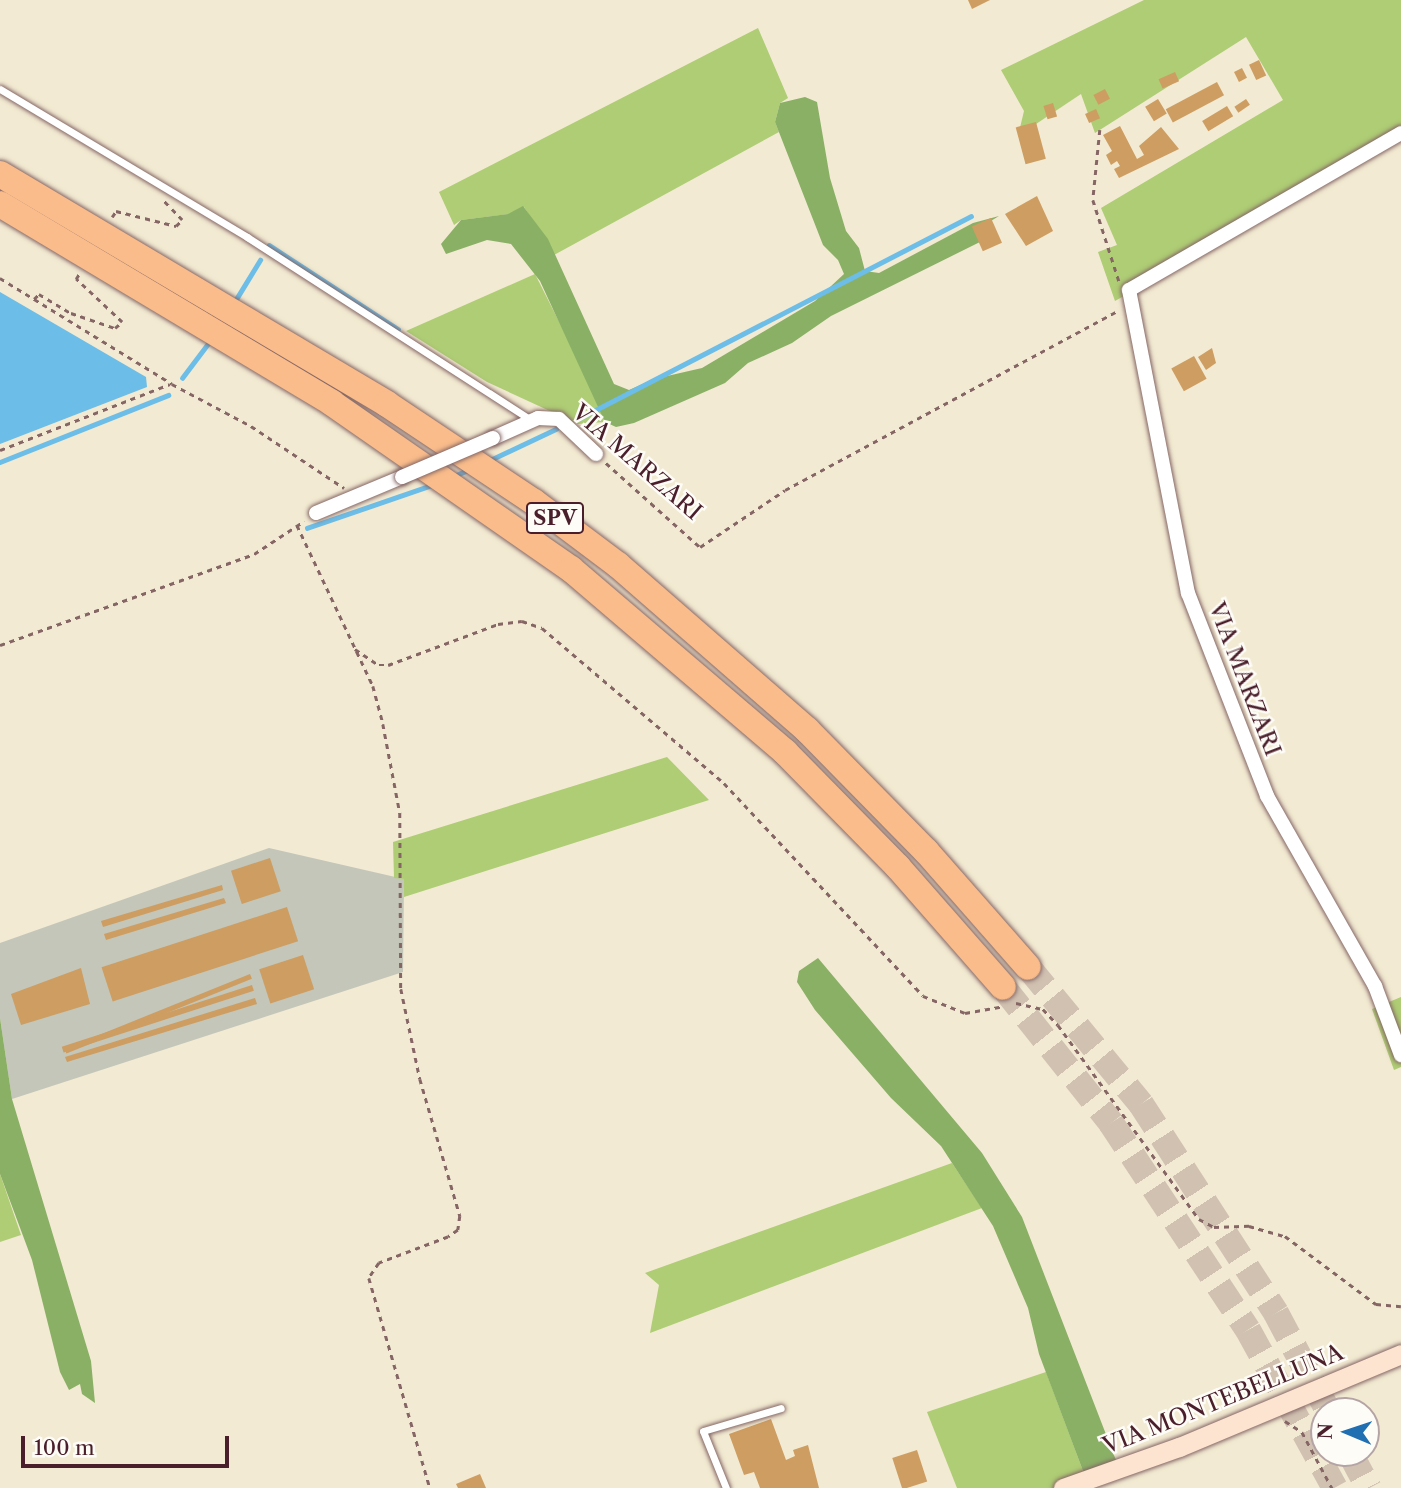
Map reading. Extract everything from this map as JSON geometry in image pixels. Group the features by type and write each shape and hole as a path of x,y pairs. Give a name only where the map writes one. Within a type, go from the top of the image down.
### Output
{"highway":[{"name":"SPV","path":"0,174 387,404 534,502 618,565 807,730 926,851 1028,967"},
{"name":"SPV","path":"0,204 342,410 571,569 785,752 898,867 1006,999"}],"main road":[{"name":"VIA MONTEBELLUNA","path":"1063,1488 1179,1447 1401,1354"}],"street":[{"path":"1129,290 1401,133"},
{"name":"VIA MARZARI","path":"1129,290 1188,593 1267,796 1375,986 1401,1055"},
{"name":"VIA MARZARI","path":"532,420 559,419 596,454"},
{"path":"316,513 532,420"}],"lane":[{"path":"0,89 149,176 532,420"},
{"path":"726,1488 703,1431 781,1408"}],"path":[{"path":"1100,130 1093,200 1113,270 1129,290"},
{"path":"110,219 116,211 176,226 181,220 146,181 149,176"},
{"path":"34,299 39,294 71,313 115,328 122,322 76,279 79,273"},
{"path":"0,278 172,384 251,426 355,496"},
{"name":"VIA MARZARI","path":"596,454 700,547 785,491 1109,317 1120,310 1129,290"},
{"path":"0,450 172,384"},
{"path":"0,645 254,554 316,513"},
{"path":"297,525 355,649 379,711 400,813 401,989 420,1079 460,1216 457,1230 447,1237 379,1263 369,1278 430,1488"},
{"path":"355,649 379,665 388,665 498,624 522,621 542,628 724,783 923,996 965,1013 1006,999 1043,1009 1058,1025 1199,1219 1214,1227 1249,1226 1285,1236 1376,1304 1401,1306"},
{"path":"1274,1420 1292,1423 1302,1432 1332,1488"}],"shaded area":[{"path":"269,848 404,879 403,972 12,1099 0,1018 0,943"}],"green space":[{"path":"1144,0 1401,0 1401,138 1115,301 1098,252 1117,245 1101,208 1283,100 1246,37 1095,133 1081,94 1018,136 1024,111 1001,70"},
{"path":"758,28 788,98 780,103 775,122 779,132 554,255 524,207 509,214 461,220 454,225 439,192"},
{"path":"805,97 817,102 830,178 846,231 859,248 865,271 879,273 973,223 999,216 981,227 988,238 831,316 792,343 748,363 725,383 634,423 616,427 605,422 540,281 511,244 487,240 446,254 441,244 461,220 508,214 523,206 548,239 614,384 629,390 654,379 702,368 815,301 844,274 838,260 823,245 775,122 780,103"},
{"path":"535,274 592,387 605,422 578,424 487,382 406,331"},
{"path":"667,757 709,800 404,897 404,879 394,878 393,842"},
{"path":"818,958 982,1153 1022,1217 1119,1468 1086,1479 1039,1354 1028,1308 993,1226 941,1146 891,1098 815,1010 797,982 799,971"},
{"path":"1401,997 1401,1067 1394,1070 1372,1009"},
{"path":"0,1018 12,1099 91,1361 95,1403 82,1394 80,1384 69,1390 60,1372 32,1260 0,1174"},
{"path":"952,1163 982,1208 650,1333 659,1285 645,1273"},
{"path":"0,1174 21,1235 0,1242"},
{"path":"1046,1372 1086,1479 1062,1488 957,1488 927,1412"}],"water":[{"path":"0,292 146,377 147,387 0,444"}],"building":[{"path":"968,0 990,0 972,9"},
{"path":"1259,60 1266,75 1256,80 1249,65"},
{"path":"1242,68 1247,78 1239,82 1234,72"},
{"path":"1175,72 1179,81 1163,88 1159,79"},
{"path":"1217,82 1224,95 1173,122 1166,109"},
{"path":"1105,89 1110,99 1098,105 1093,95"},
{"path":"1158,99 1167,114 1154,121 1145,107"},
{"path":"1246,99 1250,105 1238,113 1234,107"},
{"path":"1053,103 1057,116 1048,119 1043,106"},
{"path":"1227,106 1233,116 1208,131 1202,121"},
{"path":"1096,109 1100,118 1089,123 1085,114"},
{"path":"1036,122 1046,159 1026,164 1016,127"},
{"path":"1120,126 1137,159 1144,155 1139,146 1161,127 1179,149 1119,178 1114,169 1120,166 1117,161 1111,165 1106,155 1112,151 1103,135"},
{"path":"1037,196 1053,231 1026,246 1005,214"},
{"path":"991,218 1002,243 983,251 972,227"},
{"path":"1212,348 1216,363 1206,370 1198,357"},
{"path":"1194,356 1207,379 1184,391 1171,369"},
{"path":"270,858 281,891 242,904 231,871"},
{"path":"222,885 223,890 103,927 101,921"},
{"path":"224,898 226,903 106,940 104,934"},
{"path":"287,907 298,941 113,1001 102,967"},
{"path":"303,955 314,989 270,1003 259,969"},
{"path":"81,968 90,1004 21,1025 11,994"},
{"path":"250,974 252,979 66,1054 65,1049"},
{"path":"252,985 254,991 64,1053 62,1047"},
{"path":"255,998 257,1004 67,1062 65,1057"},
{"path":"771,1419 786,1460 795,1456 793,1450 808,1445 819,1488 760,1488 754,1472 744,1475 729,1434"},
{"path":"917,1450 927,1481 902,1488 892,1458"},
{"path":"480,1474 486,1488 458,1488 456,1484"}],"waterway":[{"path":"578,419 971,216"},
{"path":"269,245 398,329"},
{"path":"235,301 260,260"},
{"path":"182,378 210,341"},
{"path":"0,462 168,395"},
{"path":"488,461 556,429"},
{"path":"452,477 470,469"},
{"path":"307,528 435,484"}],"tunnel":[{"path":"1028,967 1141,1104 1276,1313 1321,1397"},
{"path":"1003,987 1111,1123 1248,1330 1335,1488"},
{"path":"1358,1467 1369,1488"}]}
